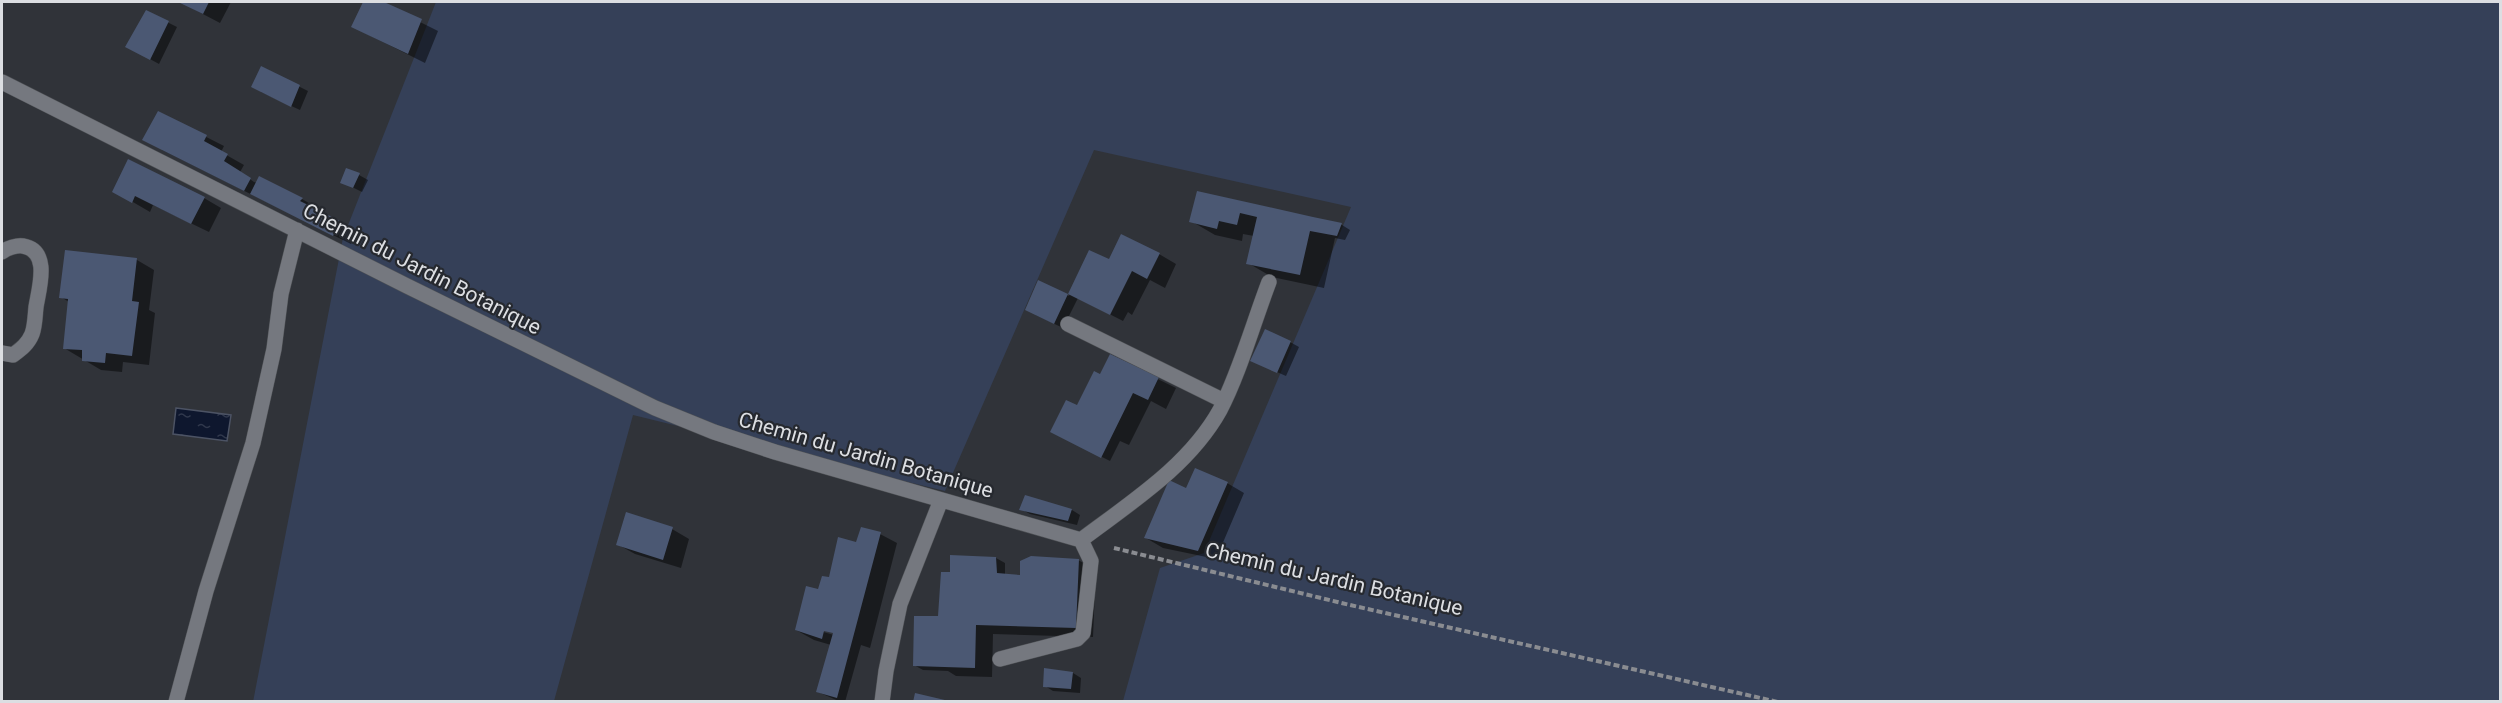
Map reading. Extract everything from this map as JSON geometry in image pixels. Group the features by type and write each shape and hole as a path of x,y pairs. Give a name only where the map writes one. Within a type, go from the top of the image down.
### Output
{"street":[{"name":"Chemin du Jardin Botanique","path":"2,82 675,416 714,432 765,448 1081,540"},
{"path":"176,702 206,591 253,443 274,349 281,294 297,230"},
{"path":"2,252 21,245 32,249 38,256 42,268 32,334 26,346 13,355 2,353"},
{"path":"1000,659 1077,639 1083,633 1091,561 1081,540 1145,493 1177,464 1220,410 1269,282"},
{"path":"1068,324 1224,401"},
{"path":"882,702 885,671 900,604 941,500"}],"path":[{"name":"Chemin du Jardin Botanique","path":"1081,540 1350,606 1778,702"}],"shaded area":[{"path":"436,2 2500,2 2500,701 1123,701 1160,568 1204,553 1351,207 1094,150 945,491 633,415 554,701 253,702 343,238"}],"water":[{"path":"176,408 231,415 227,441 173,434"}],"building":[{"path":"178,2 209,2 203,14"},
{"path":"363,2 384,2 422,19 408,54 351,27"},
{"path":"146,10 169,21 150,60 125,47"},
{"path":"261,66 300,85 291,107 251,87"},
{"path":"158,111 207,135 204,141 228,154 224,161 251,178 244,191 142,140"},
{"path":"128,159 205,197 191,224 135,196 132,203 112,192"},
{"path":"346,168 360,173 353,188 340,183"},
{"path":"259,176 303,198 300,201 340,221 333,236 250,194"},
{"path":"1197,191 1342,223 1337,236 1310,231 1300,275 1246,264 1257,217 1240,213 1237,225 1219,221 1217,229 1189,222"},
{"path":"1121,234 1160,253 1147,279 1132,271 1110,315 1068,294 1089,250 1109,259"},
{"path":"65,250 137,258 132,301 139,302 132,356 106,353 105,363 82,361 82,350 63,349 68,299 59,298"},
{"path":"1038,280 1068,294 1054,324 1025,310"},
{"path":"1265,329 1291,341 1277,373 1250,361"},
{"path":"1110,354 1159,377 1148,400 1133,393 1101,458 1050,432 1066,400 1077,405 1094,371 1100,374"},
{"path":"1195,468 1228,482 1198,551 1144,538 1169,480 1186,488"},
{"path":"1025,495 1072,509 1068,521 1019,510"},
{"path":"626,512 673,527 663,560 616,545"},
{"path":"861,527 881,532 837,698 816,692 833,633 824,631 822,639 795,630 806,586 818,589 822,576 829,577 838,537 856,542"},
{"path":"950,555 996,557 997,573 1020,575 1020,561 1031,556 1079,559 1076,628 976,625 975,668 913,666 914,616 938,616 941,572 950,572"},
{"path":"1044,668 1073,672 1071,689 1043,687"},
{"path":"915,693 949,701 949,702 913,702"}]}
